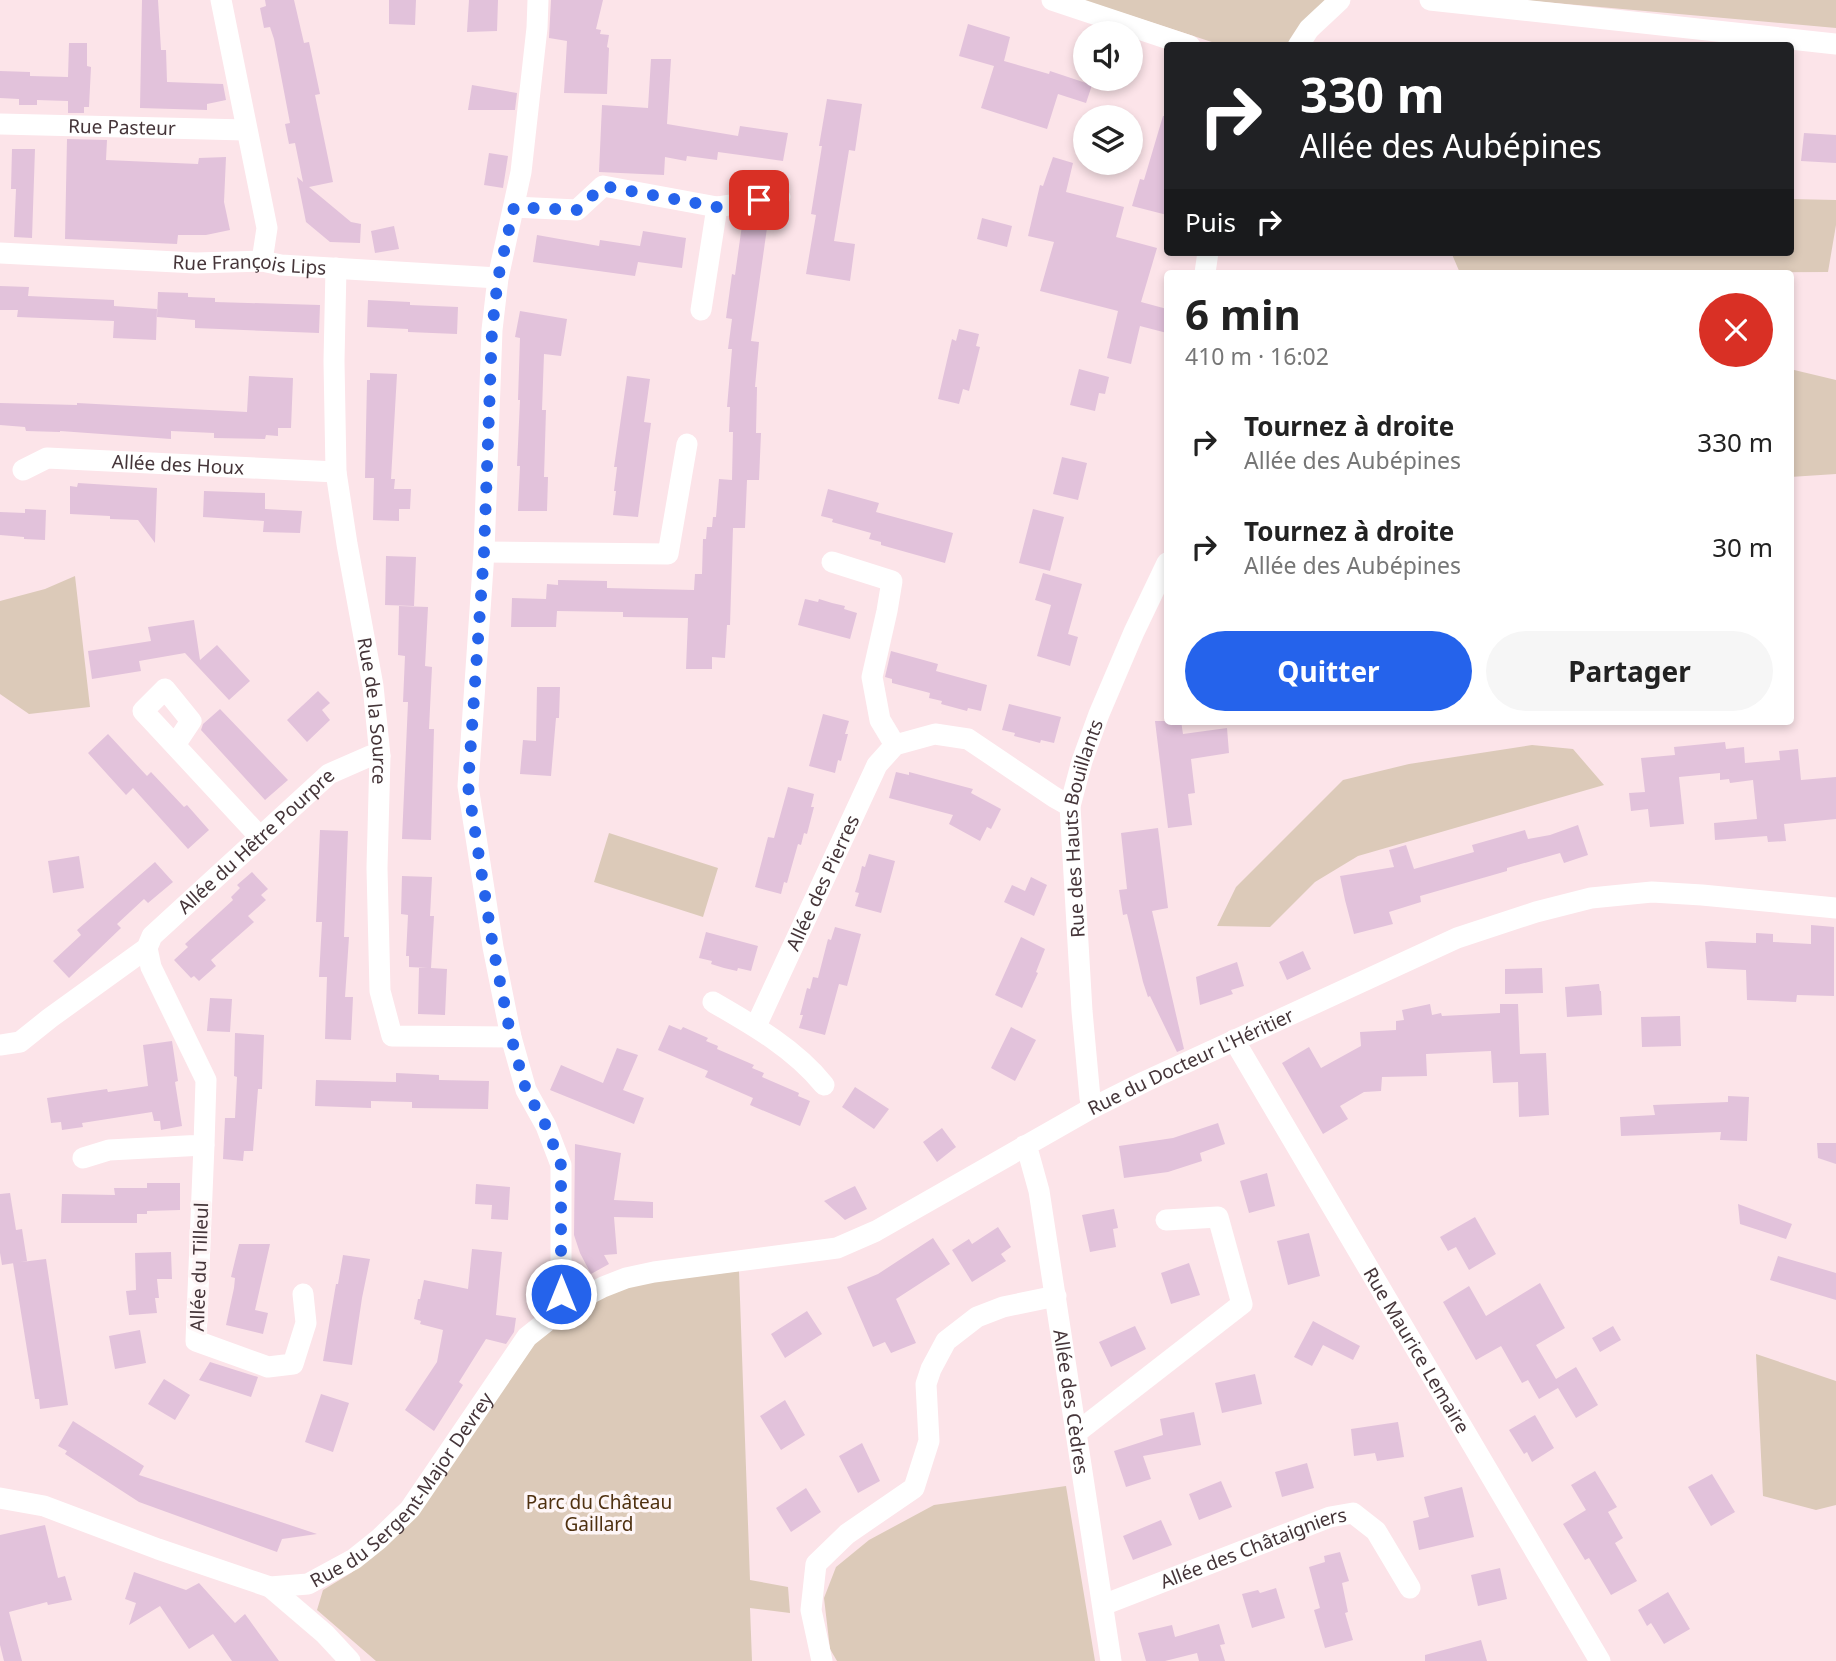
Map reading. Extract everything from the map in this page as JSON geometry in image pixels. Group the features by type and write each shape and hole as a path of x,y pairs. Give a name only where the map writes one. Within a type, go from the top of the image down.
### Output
{"street":[{"path":"221,0 267,228 262,261"},
{"path":"538,0 521,172 498,278 492,330 484,552 468,786 493,947 511,1037 526,1090 546,1126 561,1165 561,1294 566,1306"},
{"path":"1052,0 1179,42"},
{"path":"1301,42 1309,29 1340,0"},
{"path":"1430,0 1836,44"},
{"name":"Rue Pasteur","path":"0,124 246,130"},
{"path":"514,207 577,210 603,186 717,207 780,197"},
{"path":"701,310 717,207"},
{"name":"Rue François Lips","path":"0,253 195,263 262,261 281,265 498,278"},
{"name":"Rue de la Source","path":"336,268 336,471 373,686 380,756 377,868 380,991 391,1036 511,1037"},
{"path":"484,552 667,554 687,444"},
{"name":"Allée des Houx","path":"23,470 47,458 336,471"},
{"path":"832,562 892,581 872,677 880,720 895,745 935,734 968,739 1070,806"},
{"name":"Rue des Hauts Bouillants","path":"1092,1108 1082,1012 1070,806 1099,714 1164,569"},
{"path":"175,745 260,837"},
{"name":"Allée des Pierres","path":"755,1026 877,765 895,745"},
{"name":"Allée du Hêtre Pourpre","path":"0,1045 20,1042 146,948 152,936 329,774 370,756 380,756"},
{"name":"Rue du Docteur L'Héritier","path":"566,1306 626,1278 654,1272 837,1248 876,1231 1092,1108 1457,937 1535,912 1591,898 1653,892 1836,908"},
{"path":"83,1158 109,1150 204,1145 206,1080 151,967 146,948"},
{"path":"713,1002 755,1026 809,1067 824,1086"},
{"name":"Rue Maurice Lemaire","path":"1234,1040 1600,1661"},
{"name":"Allée du Tilleul","path":"204,1145 196,1341 268,1367 293,1364 306,1323 303,1294"},
{"name":"Allée des Cèdres","path":"1024,1146 1039,1191 1111,1661"},
{"path":"1076,1433 1242,1304 1218,1217 1166,1220"},
{"path":"822,1661 811,1610 816,1564 847,1534 914,1488 929,1441 926,1384 946,1341 977,1317 1003,1307 1056,1296"},
{"name":"Rue du Sergent-Major Devrey","path":"0,1498 44,1506 270,1587 308,1584 354,1559 410,1509 527,1337 566,1306"},
{"name":"Allée des Châtaigniers","path":"1103,1605 1330,1517 1353,1513 1376,1531 1410,1588"},
{"path":"300,1612 308,1584"},
{"path":"270,1587 326,1634 350,1661"}],"green space":[{"path":"1083,0 1332,0 1292,42 1212,42"},
{"path":"1520,0 1836,0 1836,28"},
{"path":"1794,199 1836,200 1836,225 1828,272 1459,270 1453,256 1794,256"},
{"path":"1794,370 1836,380 1836,474 1794,477"},
{"path":"75,576 90,707 29,714 0,694 0,601 45,589"},
{"path":"1532,745 1573,749 1604,785 1358,856 1315,882 1270,927 1217,926 1236,887 1343,780 1409,764"},
{"path":"609,833 718,868 703,917 594,882"},
{"name":"Parc du Château Gaillard","path":"739,1271 750,1580 788,1587 790,1613 750,1608 752,1661 376,1661 317,1610 323,1590 351,1573 418,1514 535,1343 579,1310 628,1285"},
{"path":"1756,1354 1836,1381 1836,1505 1816,1510 1763,1496"},
{"path":"1066,1486 1095,1661 837,1661 830,1649 824,1598 836,1567 869,1540 934,1505"}],"building":[{"path":"142,0 158,0 161,50 166,50 167,82 223,84 226,100 207,104 207,110 140,108"},
{"path":"265,0 294,0 304,43 309,42 320,94 315,95 333,182 309,187 351,222 361,224 360,243 330,242 306,222 297,177 303,182 295,143 289,144 285,124 290,123 274,39 270,27 264,28 260,8 266,6"},
{"path":"389,0 416,0 415,25 389,24"},
{"path":"469,0 498,0 497,31 467,32"},
{"path":"551,0 603,0 596,29 601,30 600,34 609,35 607,94 564,93 567,41 549,38"},
{"path":"968,24 1010,37 1004,61 1073,79 1073,91 1090,91 1086,103 1058,94 1047,129 981,108 994,66 959,56"},
{"path":"69,43 87,43 87,66 91,67 89,107 84,107 84,113 68,113 68,101 37,100 37,105 19,105 19,99 0,98 0,71 30,72 30,76 68,77"},
{"path":"651,59 671,59 667,124 738,136 740,126 788,133 783,161 718,152 717,160 687,156 686,161 665,157 664,175 599,172 602,105 648,108"},
{"path":"472,85 517,93 515,110 468,110"},
{"path":"827,99 862,104 855,151 849,150 834,241 855,244 850,281 806,274 816,215 811,214"},
{"path":"1164,116 1164,214 1132,206 1140,179 1144,180"},
{"path":"1804,133 1836,135 1836,163 1801,161"},
{"path":"67,139 107,140 106,160 198,164 199,158 226,157 224,202 230,230 206,235 178,235 177,244 65,239"},
{"path":"12,149 35,149 32,238 14,237 16,189 11,189"},
{"path":"489,153 508,156 503,188 484,185"},
{"path":"1053,157 1073,163 1066,192 1124,207 1116,237 1157,248 1141,302 1164,308 1164,332 1140,326 1131,364 1107,358 1118,311 1040,291 1054,242 1028,236 1040,185 1043,186"},
{"path":"982,218 1012,226 1007,247 977,239"},
{"path":"742,225 767,228 751,341 759,342 755,387 756,433 761,433 759,480 747,480 745,528 733,528 730,625 727,625 725,658 712,657 712,669 686,669 688,618 623,617 623,612 557,611 556,627 511,627 512,598 546,599 547,584 558,585 558,580 607,581 607,588 694,590 695,574 702,574 703,539 706,539 707,527 712,527 713,517 716,517 719,479 732,480 733,432 729,432 730,407 727,407 732,349 728,349 732,319 726,318"},
{"path":"394,226 399,249 375,253 371,231"},
{"path":"643,231 686,238 682,268 638,262 635,276 533,262 537,235 599,246 600,240 640,246"},
{"path":"0,286 29,287 28,296 114,300 114,306 157,309 156,340 113,338 114,321 17,317 18,310 0,310"},
{"path":"158,292 188,293 188,297 215,298 215,302 320,305 319,333 195,328 195,320 157,317"},
{"path":"368,300 458,307 457,334 367,327"},
{"path":"520,311 567,319 561,356 544,354 542,410 546,410 544,477 548,477 547,511 518,511 520,338 515,337"},
{"path":"959,329 979,334 976,346 980,347 969,391 963,389 959,404 938,399 952,339 956,341"},
{"path":"1079,369 1109,377 1105,394 1099,393 1095,411 1070,405"},
{"path":"370,373 397,374 391,479 395,479 394,489 411,489 410,509 399,509 399,521 373,520 374,478 365,478 367,380 370,380"},
{"path":"249,376 293,378 291,428 278,428 278,436 266,435 265,439 214,438 214,433 171,431 171,439 26,431 25,427 0,425 0,403 77,403 247,412"},
{"path":"627,376 650,379 644,422 651,423 638,517 613,515 617,467 614,467"},
{"path":"1062,457 1087,463 1078,500 1053,494"},
{"path":"78,483 157,488 155,543 138,520 70,514 70,486 77,487"},
{"path":"828,489 879,503 876,512 953,533 945,563 881,545 881,542 869,539 871,533 832,522 833,519 821,516"},
{"path":"204,491 265,493 265,509 302,511 300,533 263,532 264,521 203,517"},
{"path":"25,509 46,510 45,540 0,535 0,512 25,513"},
{"path":"1033,509 1064,517 1050,571 1019,563"},
{"path":"386,556 416,557 414,606 385,605"},
{"path":"1043,573 1082,584 1068,634 1078,637 1070,666 1037,656 1051,605 1035,600"},
{"path":"805,599 818,602 819,599 845,606 844,609 857,613 850,639 798,625"},
{"path":"399,606 428,607 425,666 432,667 429,729 434,729 431,840 402,839 408,702 403,702 405,656 398,655"},
{"path":"194,620 200,660 217,645 250,681 229,700 185,653 139,661 141,671 92,679 88,651 151,641 148,627"},
{"path":"891,651 938,664 936,671 987,685 981,711 968,708 967,711 941,704 942,701 929,698 930,693 892,683 892,679 885,677"},
{"path":"537,687 560,687 559,718 556,718 551,776 520,774 523,740 536,741"},
{"path":"318,691 330,703 322,710 330,720 307,742 287,720"},
{"path":"1009,704 1061,717 1054,743 1041,740 1040,743 1002,730"},
{"path":"220,709 288,780 265,800 201,730 203,724"},
{"path":"823,714 849,721 841,761 838,760 835,773 809,766"},
{"path":"1155,721 1164,721 1164,725 1182,725 1183,734 1227,728 1229,753 1191,759 1195,793 1188,794 1192,825 1168,828"},
{"path":"108,734 147,776 151,772 184,807 187,805 209,830 188,849 133,788 126,795 88,753"},
{"path":"1725,742 1726,749 1744,747 1745,763 1780,760 1779,751 1798,749 1801,780 1836,777 1836,819 1784,824 1786,841 1768,842 1767,836 1715,840 1714,823 1757,819 1753,780 1730,783 1729,779 1720,780 1720,773 1679,777 1684,824 1650,827 1648,809 1631,811 1629,793 1645,792 1641,758 1675,755 1674,747"},
{"path":"896,772 909,775 909,772 973,789 971,793 1001,809 991,829 987,827 980,841 949,824 953,815 889,798"},
{"path":"788,787 814,794 811,807 814,807 807,834 804,833 801,845 798,844 787,883 784,882 781,894 755,887 768,837 774,838"},
{"path":"1578,825 1588,855 1564,863 1560,853 1420,896 1421,902 1389,912 1393,924 1354,934 1340,876 1394,867 1389,850 1406,845 1414,869 1474,852 1472,845 1525,830 1528,839"},
{"path":"1158,828 1168,908 1152,911 1184,1049 1177,1052 1150,996 1148,997 1127,914 1123,915 1119,890 1127,889 1121,833"},
{"path":"320,830 348,831 344,937 349,937 345,997 353,997 351,1040 325,1039 327,977 319,977 322,922 316,922"},
{"path":"869,854 895,861 881,913 855,906 859,893 855,892 862,866 865,867"},
{"path":"79,856 84,888 53,893 48,861"},
{"path":"155,862 173,882 148,903 144,899 117,924 121,928 69,978 53,961 81,935 77,930"},
{"path":"252,872 268,889 261,895 266,900 248,916 254,922 211,960 216,966 199,981 194,976 191,978 174,960 188,947 185,944 233,900 231,897 240,888 237,885"},
{"path":"402,876 432,877 430,916 434,916 431,968 447,969 445,1015 418,1014 419,968 428,968 409,967 409,956 406,956 408,915 401,914"},
{"path":"1031,877 1047,885 1034,916 1004,902 1012,885 1025,891"},
{"path":"1811,925 1834,927 1834,996 1797,995 1796,1002 1747,1000 1746,970 1707,968 1705,942 1756,943 1756,933 1773,934 1773,942 1811,944"},
{"path":"835,927 861,934 847,986 839,984 825,1035 799,1028 803,1015 800,1015 807,988 810,989 813,977 818,978 828,939 831,940"},
{"path":"706,932 758,946 751,971 724,968 699,958"},
{"path":"1021,937 1045,949 1036,972 1038,973 1022,1008 995,995"},
{"path":"1303,951 1311,969 1287,980 1279,962"},
{"path":"1237,962 1244,986 1231,990 1233,994 1200,1005 1196,977"},
{"path":"1542,968 1543,993 1505,994 1505,969"},
{"path":"1599,984 1602,1015 1567,1017 1565,987"},
{"path":"210,998 232,999 230,1032 207,1031"},
{"path":"1430,1004 1432,1015 1441,1013 1442,1016 1500,1013 1500,1004 1518,1004 1520,1054 1546,1053 1549,1115 1519,1117 1518,1082 1493,1083 1491,1051 1426,1054 1427,1076 1382,1077 1381,1091 1364,1092 1340,1106 1348,1119 1323,1134 1282,1063 1309,1047 1321,1068 1361,1046 1360,1032 1396,1030 1396,1021 1404,1020 1402,1010"},
{"path":"1680,1016 1681,1046 1642,1047 1641,1017"},
{"path":"669,1025 681,1030 683,1027 708,1038 706,1041 718,1046 717,1049 754,1065 752,1068 764,1073 762,1077 799,1093 798,1096 810,1101 800,1126 750,1105 753,1098 705,1077 708,1071 658,1050"},
{"path":"1011,1027 1036,1040 1015,1081 991,1068"},
{"path":"235,1033 264,1035 262,1089 258,1089 253,1151 244,1151 243,1161 223,1159 225,1118 235,1118"},
{"path":"172,1041 182,1126 161,1130 160,1121 154,1121 152,1112 82,1123 83,1127 62,1130 61,1122 51,1123 47,1098 148,1086 143,1045"},
{"path":"617,1048 638,1055 623,1090 644,1098 634,1124 550,1090 561,1065 603,1083"},
{"path":"396,1073 439,1075 439,1080 489,1081 488,1109 412,1108 412,1102 371,1101 371,1108 315,1106 316,1080 396,1082"},
{"path":"855,1087 889,1109 874,1129 842,1107"},
{"path":"1728,1096 1749,1097 1747,1141 1720,1140 1721,1132 1621,1136 1620,1117 1655,1115 1653,1105 1728,1102"},
{"path":"1218,1123 1225,1144 1200,1153 1202,1161 1168,1172 1124,1178 1119,1146 1173,1138"},
{"path":"942,1128 956,1147 937,1162 923,1142"},
{"path":"1817,1143 1836,1143 1836,1164 1818,1158"},
{"path":"575,1144 621,1153 614,1200 653,1202 653,1218 614,1217 617,1254 604,1255 609,1264 591,1274 574,1235"},
{"path":"1267,1173 1275,1206 1249,1213 1240,1181"},
{"path":"147,1183 180,1183 180,1210 137,1214 137,1223 61,1223 62,1194 115,1195 114,1188 147,1188"},
{"path":"476,1184 510,1187 508,1220 491,1219 492,1205 475,1204"},
{"path":"855,1186 867,1209 845,1220 824,1201"},
{"path":"10,1193 16,1230 22,1229 27,1261 2,1265 0,1194"},
{"path":"1738,1204 1792,1224 1786,1239 1740,1224"},
{"path":"1114,1209 1118,1228 1113,1229 1116,1247 1090,1252 1082,1215"},
{"path":"1475,1217 1496,1254 1469,1270 1456,1247 1448,1251 1440,1237"},
{"path":"998,1227 1011,1247 1001,1254 1006,1261 972,1282 952,1250 969,1239 972,1244"},
{"path":"1309,1233 1320,1276 1288,1285 1277,1241"},
{"path":"933,1238 950,1264 896,1299 916,1343 891,1353 885,1342 873,1347 847,1287 878,1274"},
{"path":"239,1244 270,1244 255,1310 268,1313 263,1334 226,1325 234,1288 235,1278 231,1277"},
{"path":"472,1249 502,1252 496,1315 516,1318 514,1332 506,1344 486,1339 459,1382 463,1385 434,1431 405,1410 437,1362 443,1330 420,1324 421,1321 414,1319 418,1299 424,1280 468,1289"},
{"path":"171,1252 172,1279 157,1279 157,1313 129,1315 126,1291 136,1290 135,1253"},
{"path":"343,1255 370,1259 352,1365 323,1361"},
{"path":"1778,1256 1836,1273 1836,1300 1770,1280"},
{"path":"46,1259 68,1405 40,1409 39,1399 35,1399 13,1263"},
{"path":"1189,1263 1200,1295 1171,1304 1161,1273"},
{"path":"1540,1283 1565,1328 1536,1345 1556,1379 1576,1367 1598,1405 1576,1418 1558,1388 1539,1399 1528,1380 1522,1383 1501,1346 1476,1360 1443,1302 1469,1286 1486,1316"},
{"path":"807,1311 822,1334 785,1358 771,1334"},
{"path":"1313,1321 1360,1346 1353,1360 1323,1345 1312,1366 1294,1357"},
{"path":"1135,1326 1146,1349 1111,1367 1099,1342"},
{"path":"1613,1326 1621,1340 1600,1352 1592,1338"},
{"path":"140,1330 146,1363 115,1369 109,1336"},
{"path":"210,1362 258,1377 251,1397 199,1380"},
{"path":"1255,1374 1262,1404 1222,1413 1215,1383"},
{"path":"164,1379 190,1395 175,1420 148,1404"},
{"path":"321,1394 349,1403 333,1452 305,1442"},
{"path":"785,1400 805,1435 781,1450 760,1416"},
{"path":"1194,1412 1201,1445 1143,1456 1151,1479 1126,1487 1114,1451 1163,1435 1160,1419"},
{"path":"1535,1415 1554,1448 1532,1462 1509,1430"},
{"path":"73,1421 144,1466 139,1475 317,1534 282,1539 277,1552 139,1502 65,1454 67,1451 58,1446"},
{"path":"1398,1422 1404,1457 1377,1461 1375,1453 1354,1456 1351,1429"},
{"path":"862,1443 880,1481 858,1493 839,1456"},
{"path":"1307,1463 1314,1488 1282,1497 1275,1472"},
{"path":"1595,1471 1617,1507 1608,1512 1623,1538 1615,1543 1637,1581 1611,1595 1589,1558 1585,1560 1563,1524 1586,1510 1571,1485"},
{"path":"1712,1474 1735,1512 1711,1526 1688,1487"},
{"path":"1221,1481 1232,1507 1199,1520 1189,1494"},
{"path":"1462,1487 1474,1537 1419,1550 1413,1521 1429,1517 1424,1497"},
{"path":"806,1488 821,1512 791,1532 776,1508"},
{"path":"1161,1520 1172,1545 1133,1560 1123,1536"},
{"path":"45,1525 58,1578 65,1576 72,1600 48,1605 47,1602 9,1612 22,1661 4,1661 0,1645 0,1535"},
{"path":"1340,1552 1349,1581 1342,1583 1348,1612 1345,1613 1353,1640 1325,1648 1314,1610 1320,1608 1309,1567 1325,1562 1324,1556"},
{"path":"1500,1568 1507,1599 1478,1606 1471,1575"},
{"path":"134,1572 186,1590 199,1583 235,1623 245,1614 279,1661 232,1661 213,1634 189,1649 160,1606 129,1625 136,1603 125,1599"},
{"path":"1276,1588 1285,1618 1252,1628 1242,1594 1258,1590 1260,1593"},
{"path":"1668,1592 1690,1629 1664,1644 1651,1623 1647,1626 1638,1610"},
{"path":"1219,1624 1225,1644 1220,1645 1225,1661 1199,1661 1197,1653 1165,1661 1146,1661 1138,1633 1172,1625 1175,1637"},
{"path":"1481,1640 1487,1661 1425,1661 1425,1655"}],"route":[{"path":"561,1294 561,1165 546,1126 526,1090 511,1037 493,947 468,786 484,552 492,330 498,278 514,207 577,210 603,186 717,207 759,200"}]}
